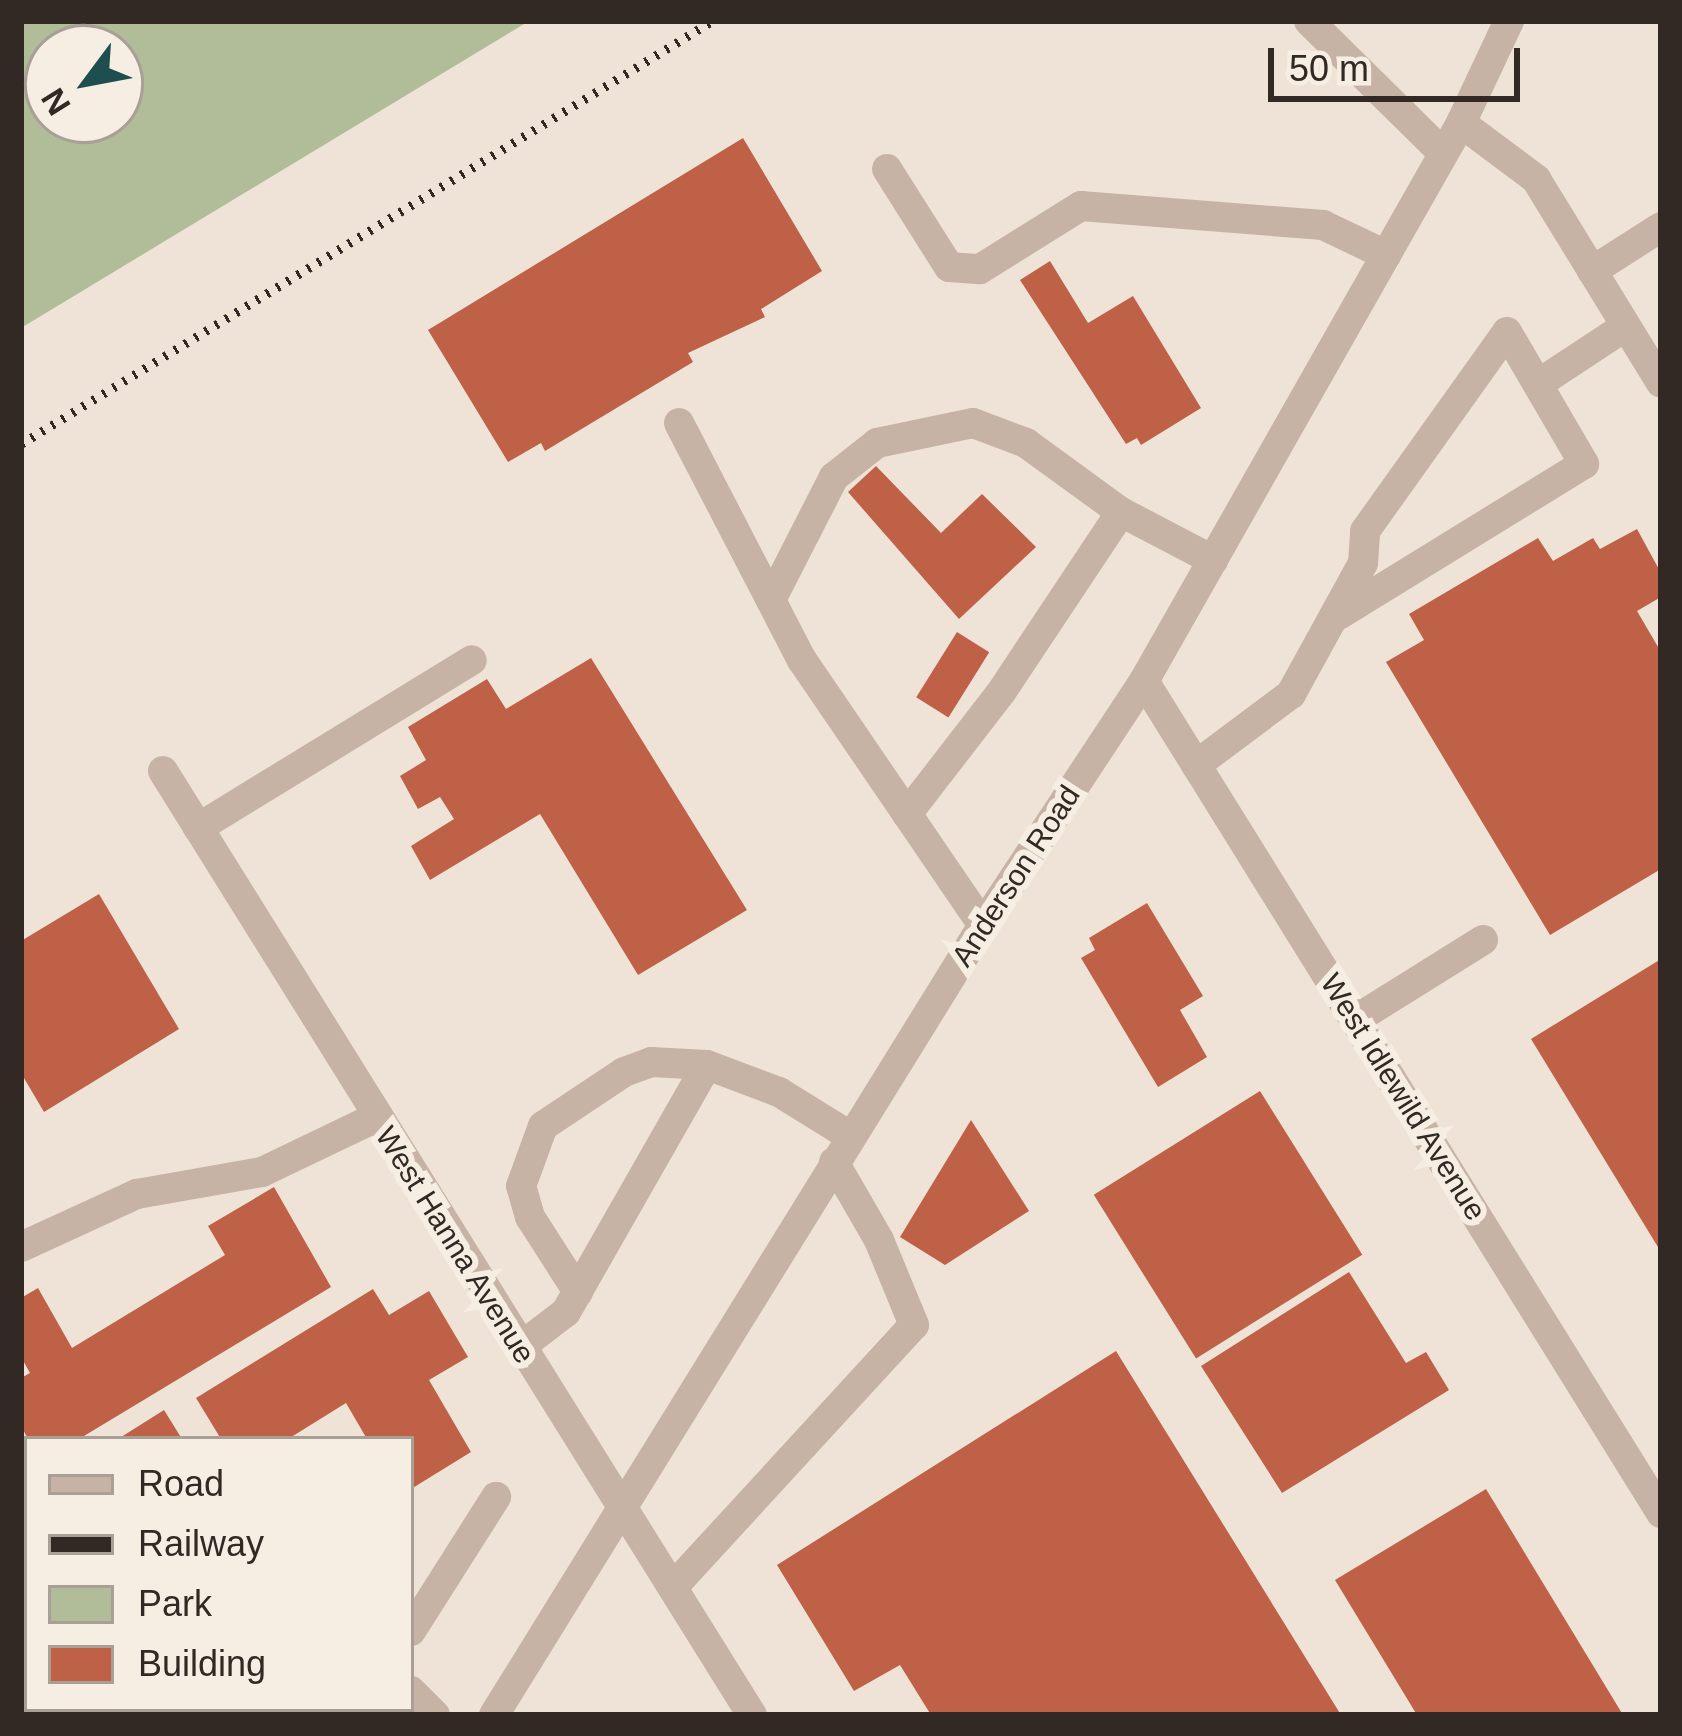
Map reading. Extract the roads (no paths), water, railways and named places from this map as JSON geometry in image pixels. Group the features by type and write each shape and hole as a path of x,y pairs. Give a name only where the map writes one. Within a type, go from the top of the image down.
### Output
{"street":[{"path":"1309,21 1443,153"},
{"name":"Anderson Road","path":"494,1715 982,926 1144,681 1461,123 1509,21"},
{"path":"1461,123 1536,179 1661,383"},
{"path":"887,170 949,267 980,269 1082,206 1323,225 1386,255"},
{"path":"1592,271 1661,227"},
{"path":"1538,384 1626,326"},
{"path":"1196,765 1291,694 1339,615 1363,563 1365,531 1507,332 1584,464 1339,615"},
{"path":"679,423 771,601 982,926"},
{"path":"771,601 834,478 877,443 973,423 1026,443 1121,512 1213,560"},
{"path":"907,814 1002,691 1121,512"},
{"path":"198,828 472,660"},
{"name":"West Idlewild Avenue","path":"1144,681 1661,1513"},
{"name":"West Hanna Avenue","path":"163,771 621,1513 752,1715"},
{"path":"1354,1019 1483,940"},
{"path":"578,1292 530,1217 521,1186 543,1126 624,1072 651,1062 707,1065 779,1092 842,1149 914,1325 673,1587"},
{"path":"519,1348 566,1312 707,1065"},
{"path":"21,1247 137,1195 262,1172 377,1117"},
{"path":"414,1626 496,1497"},
{"path":"414,1693 435,1715"}],"railway":[{"path":"21,444 712,21"}]}
